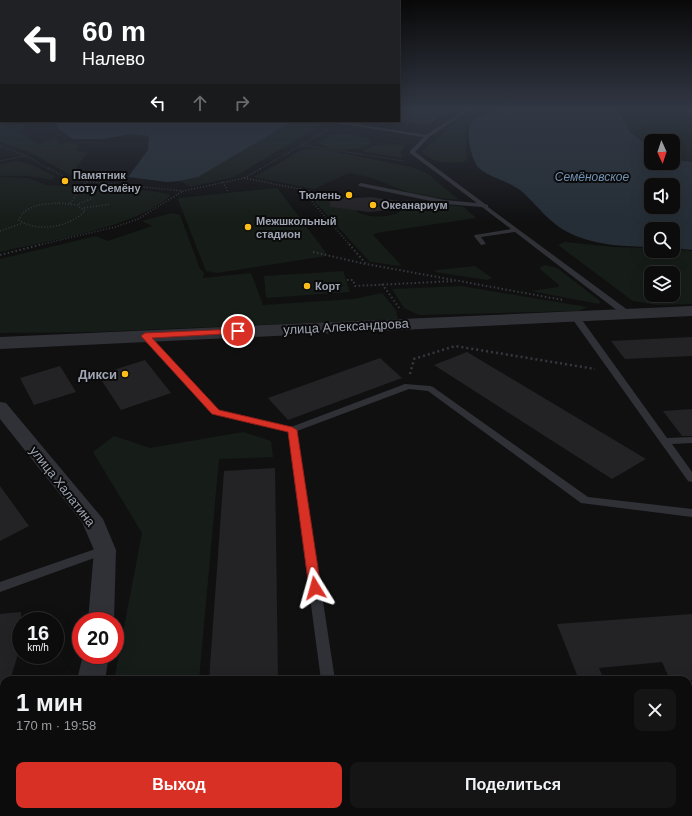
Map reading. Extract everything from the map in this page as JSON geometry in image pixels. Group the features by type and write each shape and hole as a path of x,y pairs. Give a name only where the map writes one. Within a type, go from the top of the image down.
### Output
{"street":[{"name":"улица Александрова","path":"0,342 408,323 570,308 626,313 692,311"},
{"name":"улица Халатина","path":"0,407 92,519 105,550 102,612"},
{"path":"92,676 94,664"}],"lane":[{"path":"418,146 412,152 486,206 626,313"},
{"path":"361,186 445,202 486,206"},
{"path":"483,244 477,236 517,230"},
{"path":"570,308 692,479"},
{"path":"145,336 215,412 292,430 408,386 430,389 585,500 692,513"},
{"path":"292,430 327,676"},
{"path":"665,441 692,440"},
{"path":"0,587 105,550"}],"path":[{"path":"0,146 26,156 70,180 183,191 244,178 299,146"},
{"path":"308,146 429,164"},
{"path":"0,161 26,156"},
{"path":"244,178 350,199"},
{"path":"70,203 87,181"},
{"path":"223,182 228,192"},
{"path":"300,188 366,264"},
{"path":"0,255 115,227 138,219 183,191"},
{"path":"78,205 93,198"},
{"path":"23,223 19,217 30,208 52,203 70,203 84,208 110,204"},
{"path":"0,231 23,223 37,226 61,224 80,217 85,212 84,208"},
{"path":"313,252 366,264 460,281 570,308"},
{"path":"346,280 353,280 355,286 460,281"},
{"path":"382,284 406,315 408,323"},
{"path":"408,386 414,359 455,346 615,373"}],"shaded area":[{"path":"12,146 78,146 76,151 88,152 71,175 29,152"},
{"path":"250,146 286,146 234,177 191,187 180,181 198,176"},
{"path":"325,146 364,146 345,150"},
{"path":"374,146 406,146 401,152 402,158 361,151"},
{"path":"428,146 467,146 467,160 458,163 436,161 422,151"},
{"path":"680,146 692,146 692,162 680,159"},
{"path":"323,149 412,167 428,174 459,200 408,192 369,177 349,173 314,189 254,177 302,150"},
{"path":"16,161 30,164 55,176 52,180 27,176 0,176 0,164"},
{"path":"0,177 28,178 47,185 80,187 83,192 87,188 118,188 159,192 169,194 170,196 155,207 135,217 113,225 65,238 0,252"},
{"name":"Межшкольный стадион","path":"276,188 327,254 326,256 217,273 206,271 178,200 179,198"},
{"path":"305,191 340,198 348,202 356,211 367,215 389,216 396,214 405,207 401,201 407,200 464,207 476,218 376,233 373,235 401,265 370,262"},
{"path":"171,213 180,215 200,269 204,273 203,278 251,273 263,305 354,299 382,293 396,310 398,319 95,332 0,333 0,259 96,236 108,241 152,226 142,221"},
{"path":"565,242 614,247 644,248 644,258 680,258 680,250 692,251 692,304 657,305 633,301 558,245"},
{"path":"545,265 557,268 600,301 599,304 531,291 559,287 559,285 540,269"},
{"path":"475,266 492,278 487,280 435,272 436,270"},
{"name":"Корт","path":"343,271 350,292 266,298 264,276"},
{"path":"461,286 587,307 579,311 419,315 404,308 392,289"},
{"path":"243,432 271,441 273,457 219,459 199,676 115,676 117,664 124,664 124,628 142,533 93,452 114,436 150,448"}],"water":[{"path":"148,146 250,146 198,177 167,182 128,177 148,150"},
{"name":"Семёновское","path":"470,146 644,146 644,170 680,170 680,160 692,162 692,250 680,249 680,222 644,222 644,247 613,245 594,242 576,236 559,227 520,190 484,172 474,160"}],"building":[{"path":"370,197 415,203 415,208 369,212 330,207 330,200"},
{"path":"692,337 692,356 625,359 611,341"},
{"path":"467,352 646,459 612,479 434,365"},
{"path":"380,358 402,378 288,420 268,398"},
{"path":"145,360 171,393 121,410 98,375"},
{"path":"60,366 76,392 34,405 20,378"},
{"path":"692,409 692,436 682,436 663,411"},
{"path":"275,468 278,676 209,676 224,471"},
{"path":"0,486 29,526 0,541"},
{"path":"12,613 12,664 15,664 11,676 0,676 0,614"},
{"path":"692,614 692,676 668,676 662,662 599,668 602,676 577,676 557,624"}],"place":[{"name":"Памятник коту Семёну","path":"65,181"},
{"name":"Тюлень","path":"349,195"},
{"name":"Океанариум","path":"373,205"},
{"name":"Межшкольный стадион","path":"248,227"},
{"name":"Корт","path":"307,286"},
{"name":"Дикси","path":"125,374"}],"route":[{"path":"238,331 145,336 215,412 292,430 315,588"}]}
